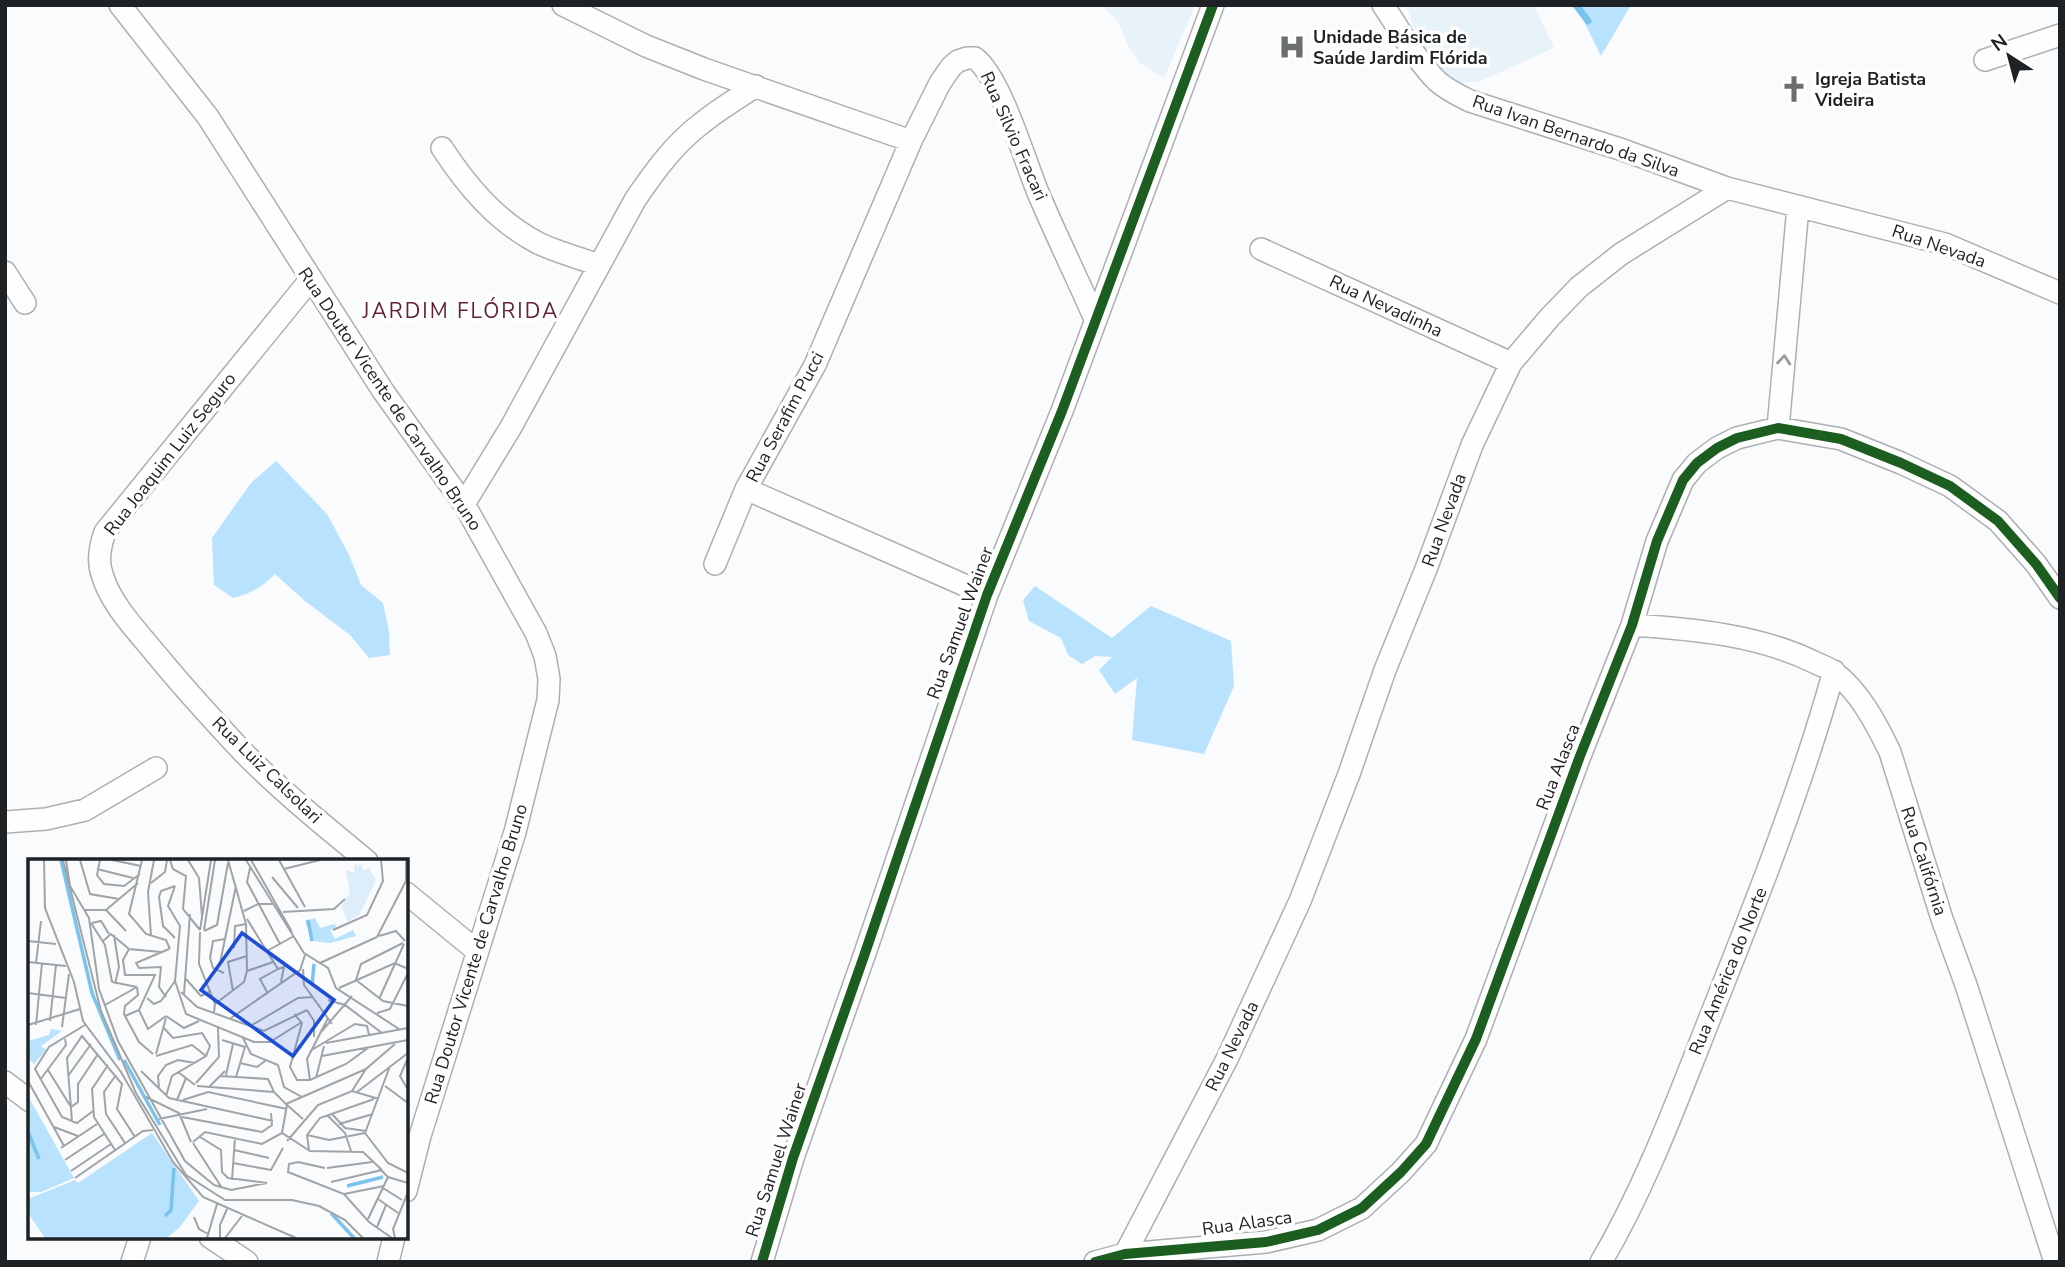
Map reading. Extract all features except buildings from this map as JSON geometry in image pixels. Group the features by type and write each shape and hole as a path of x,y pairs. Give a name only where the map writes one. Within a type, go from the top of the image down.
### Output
{"street":[{"name":"Rua Doutor Vicente de Carvalho Bruno","path":"120,5 208,117 383,391 464,504 536,633 545,656 549,679 548,700 515,832 477,951 413,1132 408,1174"},
{"path":"563,5 646,46 704,69 911,142"},
{"name":"Rua Samuel Wainer","path":"762,1262 793,1158 987,595 1062,411 1213,5"},
{"name":"Rua Ivan Bernardo da Silva","path":"1383,5 1416,55 1437,80 1452,92 1470,101 1623,150 1727,188"},
{"path":"1985,60 2060,35"},
{"name":"Rua Silvio Fracari","path":"911,142 940,83 951,67 967,58 975,58 982,63 995,85 1039,195 1095,319"},
{"path":"464,504 511,427 635,200 657,168 679,142 702,122 756,86"},
{"name":"Rua Serafim Pucci","path":"911,142 815,365 746,489 987,595"},
{"path":"442,148 477,196 523,235 599,265"},
{"name":"Rua Nevada","path":"1125,1254 1227,1059 1300,901 1472,445 1511,363 1579,287 1621,254 1727,188 1945,244 2060,293"},
{"path":"1778,428 1798,207"},
{"name":"Rua Nevadinha","path":"1261,249 1511,363"},
{"path":"5,272 25,303"},
{"name":"Rua Joaquim Luiz Seguro","path":"172,673 132,625 105,583 101,572 100,545 105,532 123,509 310,280"},
{"name":"Rua Alasca","path":"1095,1262 1125,1254 1266,1242 1318,1230 1362,1208 1401,1172 1426,1144 1476,1039 1580,756 1632,625 1657,541 1683,480 1697,463 1717,448 1737,438 1778,428 1841,439 1901,463 1950,486 1998,521 2036,564 2060,598"},
{"path":"715,564 746,489"},
{"name":"Rua Califórnia","path":"1632,625 1696,631 1756,641 1795,652 1834,671 1861,703 1890,752 2055,1262"},
{"name":"Rua América do Norte","path":"1601,1262 1618,1234 1669,1120 1775,853 1817,733 1834,671"},
{"name":"Rua Luiz Calsolari","path":"172,673 245,754 365,859"},
{"path":"5,822 46,819 85,810 156,768"},
{"path":"408,895 477,951"},
{"path":"5,1082 28,1099"},
{"path":"132,1262 138,1239"},
{"path":"213,1239 247,1262"},
{"path":"388,1262 394,1239"}],"shaded area":[{"path":"1101,5 1195,5 1164,78 1140,63 1129,47 1117,20"},
{"path":"1406,5 1534,5 1554,48 1478,82 1457,82 1433,61 1413,25"},
{"path":"1576,5 1631,5 1601,56"},
{"path":"276,461 327,514 349,555 361,585 383,603 390,655 369,658 350,635 275,574 256,589 233,598 214,585 212,538 251,483"},
{"path":"1035,586 1112,638 1151,606 1231,641 1234,686 1204,754 1132,740 1137,678 1115,694 1099,670 1112,657 1095,656 1082,664 1068,655 1061,638 1029,621 1023,600"}],"waterway":[{"path":"1576,5 1588,21"}],"cycle path":[{"path":"762,1262 793,1158 987,595 1062,411 1213,5"},
{"path":"1095,1262 1125,1254 1266,1242 1318,1230 1362,1208 1401,1172 1426,1144 1476,1039 1580,756 1632,625 1657,541 1683,480 1697,463 1717,448 1737,438 1778,428 1841,439 1901,463 1950,486 1998,521 2036,564 2060,598"}],"place":[{"name":"Unidade Básica de Saúde Jardim Flórida","path":"1292,47"},
{"name":"Igreja Batista Videira","path":"1794,89"}],"district":[{"name":"JARDIM FLÓRIDA","path":"461,311"}]}
